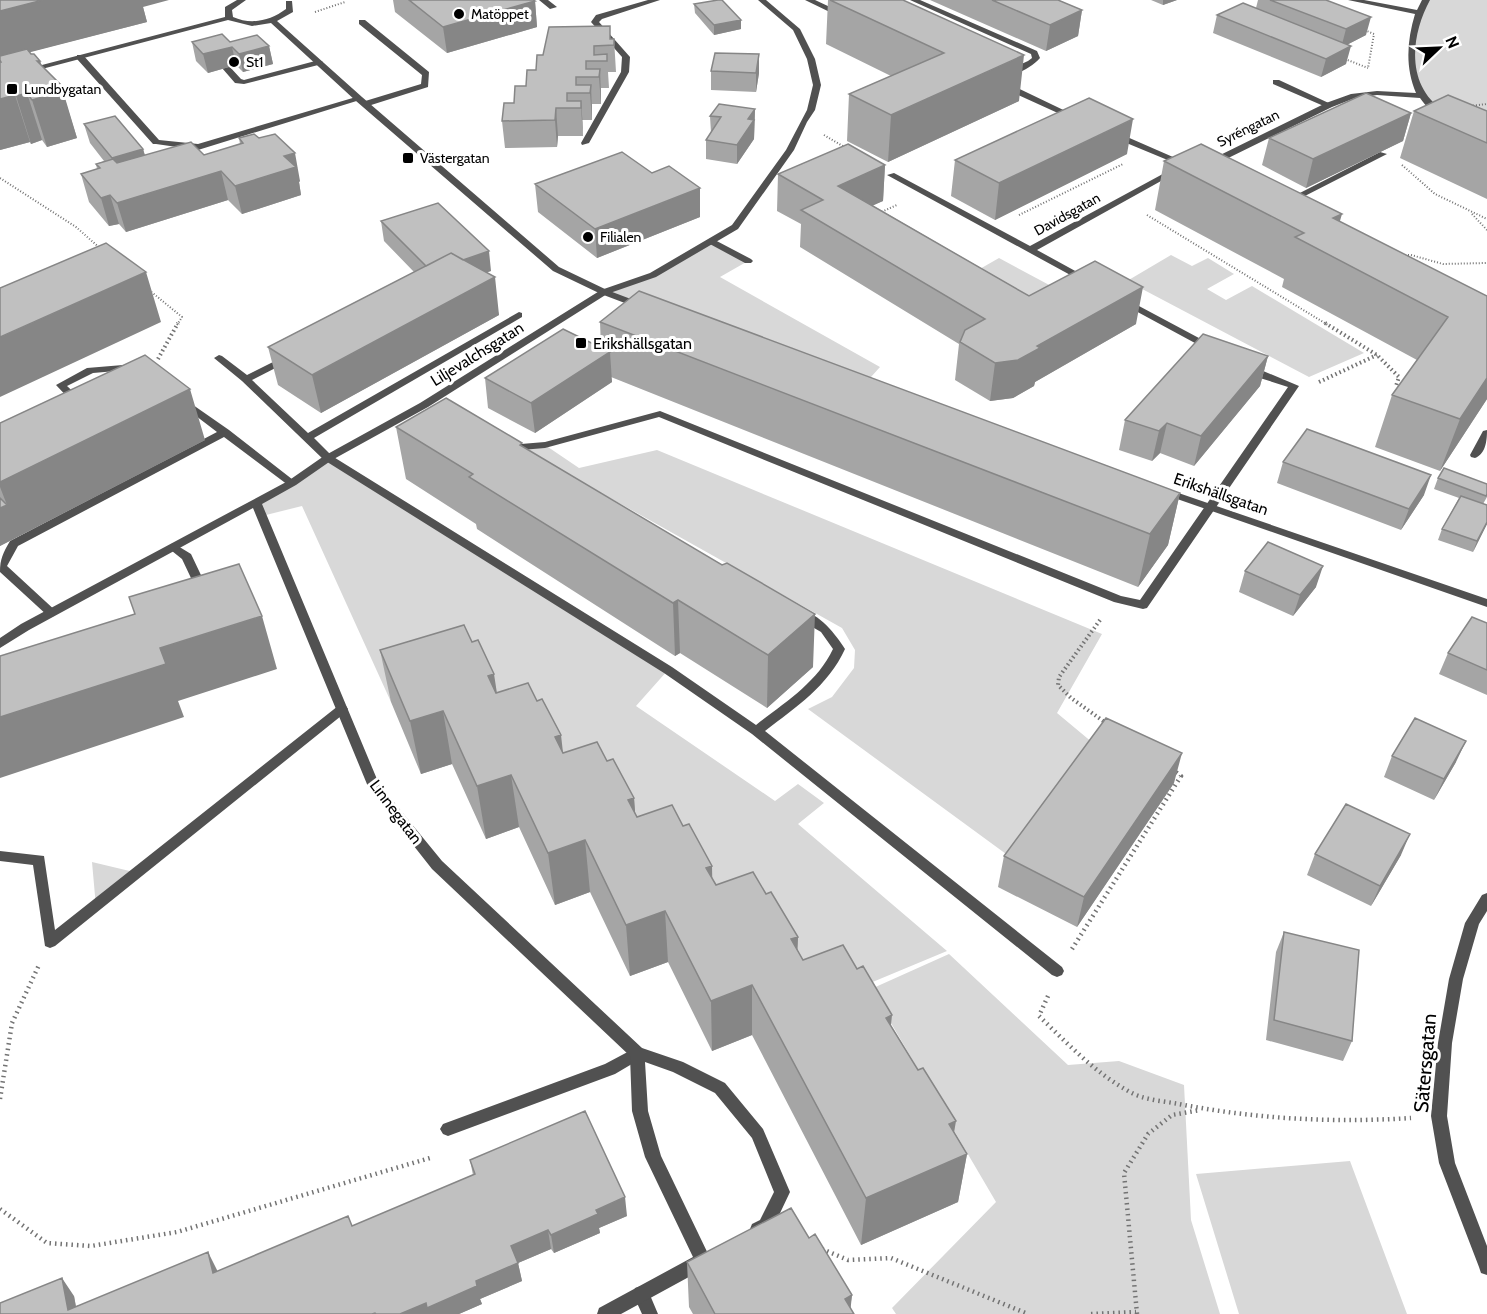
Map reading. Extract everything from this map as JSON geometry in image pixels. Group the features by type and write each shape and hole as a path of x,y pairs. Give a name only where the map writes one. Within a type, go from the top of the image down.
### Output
{"street":[{"path":"229,18 228,9 242,0"},
{"path":"0,78 229,18 250,23 272,21 290,10 286,1 300,0"},
{"path":"543,0 553,7"},
{"path":"585,143 625,72 626,57 595,22 599,17 656,0"},
{"name":"Liljevalchsgatan","path":"0,644 52,613 292,483 328,459 428,407 604,292 653,275 735,227 790,150 811,110 817,85 816,71 805,43 796,29 762,0"},
{"path":"809,0 850,18"},
{"path":"914,0 1034,53 1036,58 1031,63 1001,76"},
{"path":"1352,0 1418,12"},
{"path":"1426,0 1418,12 1411,53 1411,72 1423,96 1435,111 1445,115"},
{"path":"272,21 556,269 604,292 655,311"},
{"path":"80,57 156,142 198,147 362,101 425,86 426,74 362,22"},
{"path":"226,68 238,81 244,82 319,62"},
{"path":"262,67 270,75"},
{"path":"992,81 1024,92 1088,123"},
{"path":"1276,82 1329,105"},
{"name":"Syréngatan","path":"1197,164 1210,163 1329,105 1354,96 1377,93 1423,96"},
{"path":"1108,132 1178,162 1197,164"},
{"path":"1296,197 1383,154"},
{"path":"1221,156 1230,161"},
{"name":"Davidsgatan","path":"1030,250 1167,174 1197,164"},
{"path":"891,176 1030,250"},
{"path":"1287,192 1305,203"},
{"path":"711,241 748,261"},
{"name":"Davidsgatan","path":"1030,250 1093,284"},
{"path":"1110,294 1218,352"},
{"path":"307,438 519,315"},
{"path":"246,379 298,353"},
{"path":"219,358 246,379 328,459 668,670 756,731 1057,972"},
{"path":"499,448 545,445 660,414 1116,598 1143,605 1294,386 1264,376 1237,362"},
{"path":"88,413 61,385 91,370 141,367 149,373"},
{"path":"178,397 292,483"},
{"path":"52,613 1,567 14,544 225,432"},
{"path":"1475,455 1487,433"},
{"path":"521,448 542,460"},
{"name":"Erikshällsgatan","path":"1157,488 1487,603"},
{"name":"Linnegatan","path":"256,502 374,786 437,865 637,1053 678,1067 720,1088 758,1134 782,1192 766,1225 745,1237"},
{"path":"173,547 187,557 207,602"},
{"path":"756,731 819,680 835,663 839,649 825,629 795,611"},
{"path":"50,942 342,709"},
{"path":"0,856 39,860 50,942"},
{"name":"Sätersgatan","path":"1487,899 1472,923 1456,979 1445,1043 1439,1116 1447,1162 1487,1267"},
{"path":"448,1129 610,1069 637,1053 640,1111 653,1157 709,1257 604,1314"},
{"path":"641,1294 650,1314"}],"path":[{"path":"289,35 313,29 310,22 313,13 351,0"},
{"path":"1352,26 1374,34 1368,68"},
{"path":"1346,59 1368,68 1398,95"},
{"path":"803,122 891,176"},
{"path":"991,229 1150,151"},
{"path":"1383,154 1410,170 1435,194 1487,219"},
{"path":"0,178 76,226 110,257"},
{"path":"873,217 921,192"},
{"path":"1121,199 1377,355 1400,377 1396,386"},
{"path":"1470,211 1487,230"},
{"path":"1399,255 1412,255 1443,264 1487,263"},
{"path":"146,287 182,317 149,373"},
{"path":"1294,386 1320,382 1377,355"},
{"path":"1108,724 1071,698 1058,685 1059,677 1116,598"},
{"path":"1172,769 1181,776 1057,972 1039,1016 1075,1053 1132,1093 1204,1109 1284,1118 1361,1122 1439,1116"},
{"path":"0,1099 12,1023 50,942"},
{"path":"1091,1314 1136,1313 1124,1173 1148,1134 1172,1115 1204,1109"},
{"path":"0,1209 47,1243 91,1246 177,1232 430,1158"},
{"path":"817,1247 848,1260 891,1258 1028,1314"}],"shaded area":[{"path":"1426,0 1487,0 1487,134 1423,96 1411,53"},
{"path":"711,241 748,261 720,277 880,367 862,387 604,292 653,275"},
{"path":"1171,255 1192,266 1208,258 1234,274 1207,289 1226,300 1252,286 1364,353 1309,377 1127,281"},
{"path":"999,258 1053,287 1036,297 1028,296 978,270"},
{"path":"545,445 579,468 657,450 1102,634 1057,713 1099,748 1017,862 808,709 832,697 854,668 855,650 842,628 521,448"},
{"path":"328,458 668,670 636,706 775,801 798,784 824,803 798,824 947,951 839,996 472,678 391,702 302,506 262,516 256,502"},
{"path":"92,862 138,873 96,907"},
{"path":"949,954 1068,1065 1119,1061 1184,1085 1191,1220 1220,1314 896,1314 892,1308 996,1202 871,989"},
{"path":"1350,1161 1407,1314 1239,1314 1196,1174"}],"building":[{"path":"0,0 43,0 0,11"},
{"path":"409,0 533,0 535,1 443,27"},
{"path":"722,0 741,20 714,25 694,4"},
{"path":"830,0 903,0 1024,55 891,115 849,94 944,53"},
{"path":"992,0 1058,0 1082,10 1050,25"},
{"path":"1270,0 1326,0 1371,17 1346,29"},
{"path":"1243,3 1351,46 1326,59 1217,15"},
{"path":"610,26 610,39 614,39 614,45 594,46 594,55 607,54 607,61 586,61 586,69 600,69 599,77 576,77 576,85 591,85 590,93 567,93 567,101 581,101 581,108 556,108 555,120 502,121 504,103 514,103 515,86 526,86 527,70 536,70 537,55 543,55 549,27"},
{"path":"222,34 230,42 257,35 269,46 239,54 232,47 203,54 192,42"},
{"path":"27,49 60,84 57,85 63,91 32,100 27,93 0,99 0,56"},
{"path":"715,53 759,54 756,73 711,71"},
{"path":"1366,93 1411,113 1313,159 1269,138"},
{"path":"1448,95 1487,111 1487,143 1414,111"},
{"path":"1089,98 1133,119 999,183 955,160"},
{"path":"719,104 755,109 748,119 754,120 737,145 706,140 721,117 710,116"},
{"path":"115,116 143,149 112,158 84,124"},
{"path":"254,134 259,138 275,134 295,153 284,156 296,167 235,186 221,171 117,203 110,195 101,198 81,174 100,168 96,164 113,159 117,163 191,142 204,155 243,143 239,138"},
{"path":"848,144 885,165 838,186 1029,296 1095,261 1143,287 1037,346 1040,348 1018,360 995,363 960,342 965,330 985,319 801,210 823,200 778,174"},
{"path":"1201,144 1342,214 1333,218 1487,296 1487,378 1460,419 1392,395 1448,317 1295,237 1304,233 1164,161"},
{"path":"622,152 652,173 669,166 700,188 595,229 535,184"},
{"path":"438,203 489,251 463,260 451,253 426,266 381,221"},
{"path":"106,243 146,272 0,337 0,288"},
{"path":"451,253 495,277 312,375 268,347"},
{"path":"639,291 1180,493 1150,534 600,322"},
{"path":"563,329 610,352 531,403 485,378"},
{"path":"1203,334 1268,356 1201,436 1167,423 1159,431 1125,420"},
{"path":"145,355 190,389 0,482 0,423"},
{"path":"446,398 522,443 520,445 722,565 727,563 815,614 768,655 678,600 673,603 469,477 473,474 396,427"},
{"path":"1307,429 1431,475 1409,509 1283,462"},
{"path":"1444,468 1487,484 1486,496 1438,478"},
{"path":"1461,496 1487,505 1487,522 1477,541 1442,529"},
{"path":"0,498 7,505 0,508"},
{"path":"1268,542 1323,566 1300,595 1245,571"},
{"path":"239,564 262,616 160,648 166,664 0,717 0,656 135,614 129,597"},
{"path":"1472,617 1487,623 1487,670 1448,653"},
{"path":"464,625 472,642 478,640 494,674 488,676 496,693 528,683 537,701 542,699 561,735 555,737 563,753 597,742 607,761 613,759 634,798 628,800 637,817 672,805 683,826 689,824 712,866 706,868 716,885 753,872 766,894 771,892 798,937 791,939 803,960 843,945 857,969 863,966 892,1015 886,1018 918,1070 923,1068 956,1121 949,1124 967,1154 866,1198 752,985 711,1001 665,911 626,925 585,840 548,853 511,775 477,786 443,711 410,721 380,650"},
{"path":"1106,718 1182,753 1084,897 1004,856"},
{"path":"1415,718 1466,741 1444,779 1392,756"},
{"path":"1346,804 1410,834 1380,886 1315,854"},
{"path":"1284,932 1359,950 1352,1041 1274,1020"},
{"path":"585,1111 625,1197 596,1210 598,1214 551,1235 548,1230 511,1246 518,1263 476,1281 477,1286 427,1308 426,1303 400,1314 0,1314 0,1303 62,1278 68,1310 208,1252 213,1273 348,1216 352,1226 475,1174 470,1160"},
{"path":"791,1208 809,1238 815,1234 852,1295 845,1299 854,1314 715,1314 687,1262"}],"place":[{"name":"Matöppet","path":"459,14"},
{"name":"St1","path":"234,62"},
{"name":"Lundbygatan","path":"12,89"},
{"name":"Västergatan","path":"408,158"},
{"name":"Filialen","path":"588,237"},
{"name":"Erikshällsgatan","path":"581,343"}]}
